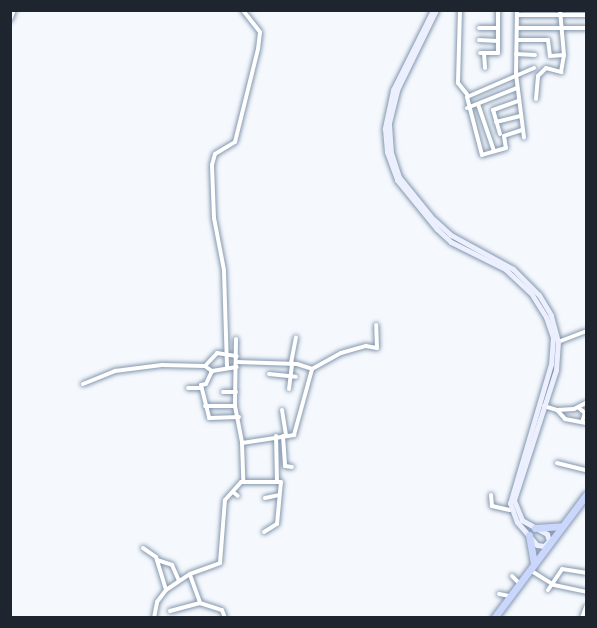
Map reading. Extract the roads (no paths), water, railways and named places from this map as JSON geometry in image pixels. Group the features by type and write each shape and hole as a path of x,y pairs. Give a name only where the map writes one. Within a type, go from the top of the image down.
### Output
{"highway":[{"path":"494,618 548,544 586,498"},
{"path":"532,568 535,554 533,532 562,526"}],"main road":[{"path":"435,10 391,110 390,147 396,170 433,219 450,235 498,259 522,277 547,307 558,342 544,406 514,495 514,508 533,532 540,546 548,544 549,538 533,532 510,510 511,490 544,406 554,348 551,329 542,309 505,269 451,242 437,229 397,180 391,166 385,134 388,109 407,60 435,10"}],"street":[{"path":"10,20 14,10"},
{"path":"227,367 228,352 222,303 223,259 214,218 212,165 215,154 235,142 258,49 260,32 243,10"},
{"path":"460,10 458,83 467,94 467,108 482,155 506,148 504,136 522,130"},
{"path":"486,68 482,53 498,53 498,10"},
{"path":"524,137 516,74 517,13 586,15"},
{"path":"536,99 538,76 546,68 561,72 564,55 560,13"},
{"path":"479,28 498,28"},
{"path":"517,28 586,28"},
{"path":"479,40 498,41"},
{"path":"517,40 548,40 550,56 564,55"},
{"path":"516,54 535,55"},
{"path":"467,94 534,68"},
{"path":"467,108 518,88"},
{"path":"500,134 494,110 518,101"},
{"path":"478,104 494,152"},
{"path":"496,122 520,116"},
{"path":"242,443 284,436 297,430 298,415 312,369 341,353 366,346 377,348 376,325"},
{"path":"558,342 586,331"},
{"path":"289,390 293,376 291,363 296,337"},
{"path":"154,618 157,602 166,590 190,573 220,563 225,500 243,480 242,443 235,406 236,339"},
{"path":"205,366 218,353 228,352 237,356"},
{"path":"238,417 210,419 201,388 212,371 237,364 291,363 312,369"},
{"path":"83,384 115,371 162,365 205,366 212,371"},
{"path":"269,374 293,376"},
{"path":"188,388 201,388"},
{"path":"224,392 236,392"},
{"path":"544,406 557,410 579,408 586,403"},
{"path":"205,406 235,406"},
{"path":"557,410 565,419 584,423 585,413 579,408"},
{"path":"282,410 285,466 292,467"},
{"path":"276,436 277,482"},
{"path":"557,463 586,470"},
{"path":"243,480 281,482 277,524 264,532"},
{"path":"233,492 238,496"},
{"path":"265,498 279,495"},
{"path":"491,495 492,506 510,510"},
{"path":"143,548 157,560 172,565 179,581"},
{"path":"157,560 166,590"},
{"path":"532,568 553,583 586,592"},
{"path":"548,590 562,569 586,573"},
{"path":"190,573 200,603"},
{"path":"512,576 519,583"},
{"path":"499,594 510,596"},
{"path":"170,611 200,603 222,610 225,618"},
{"path":"582,618 586,608"}]}
